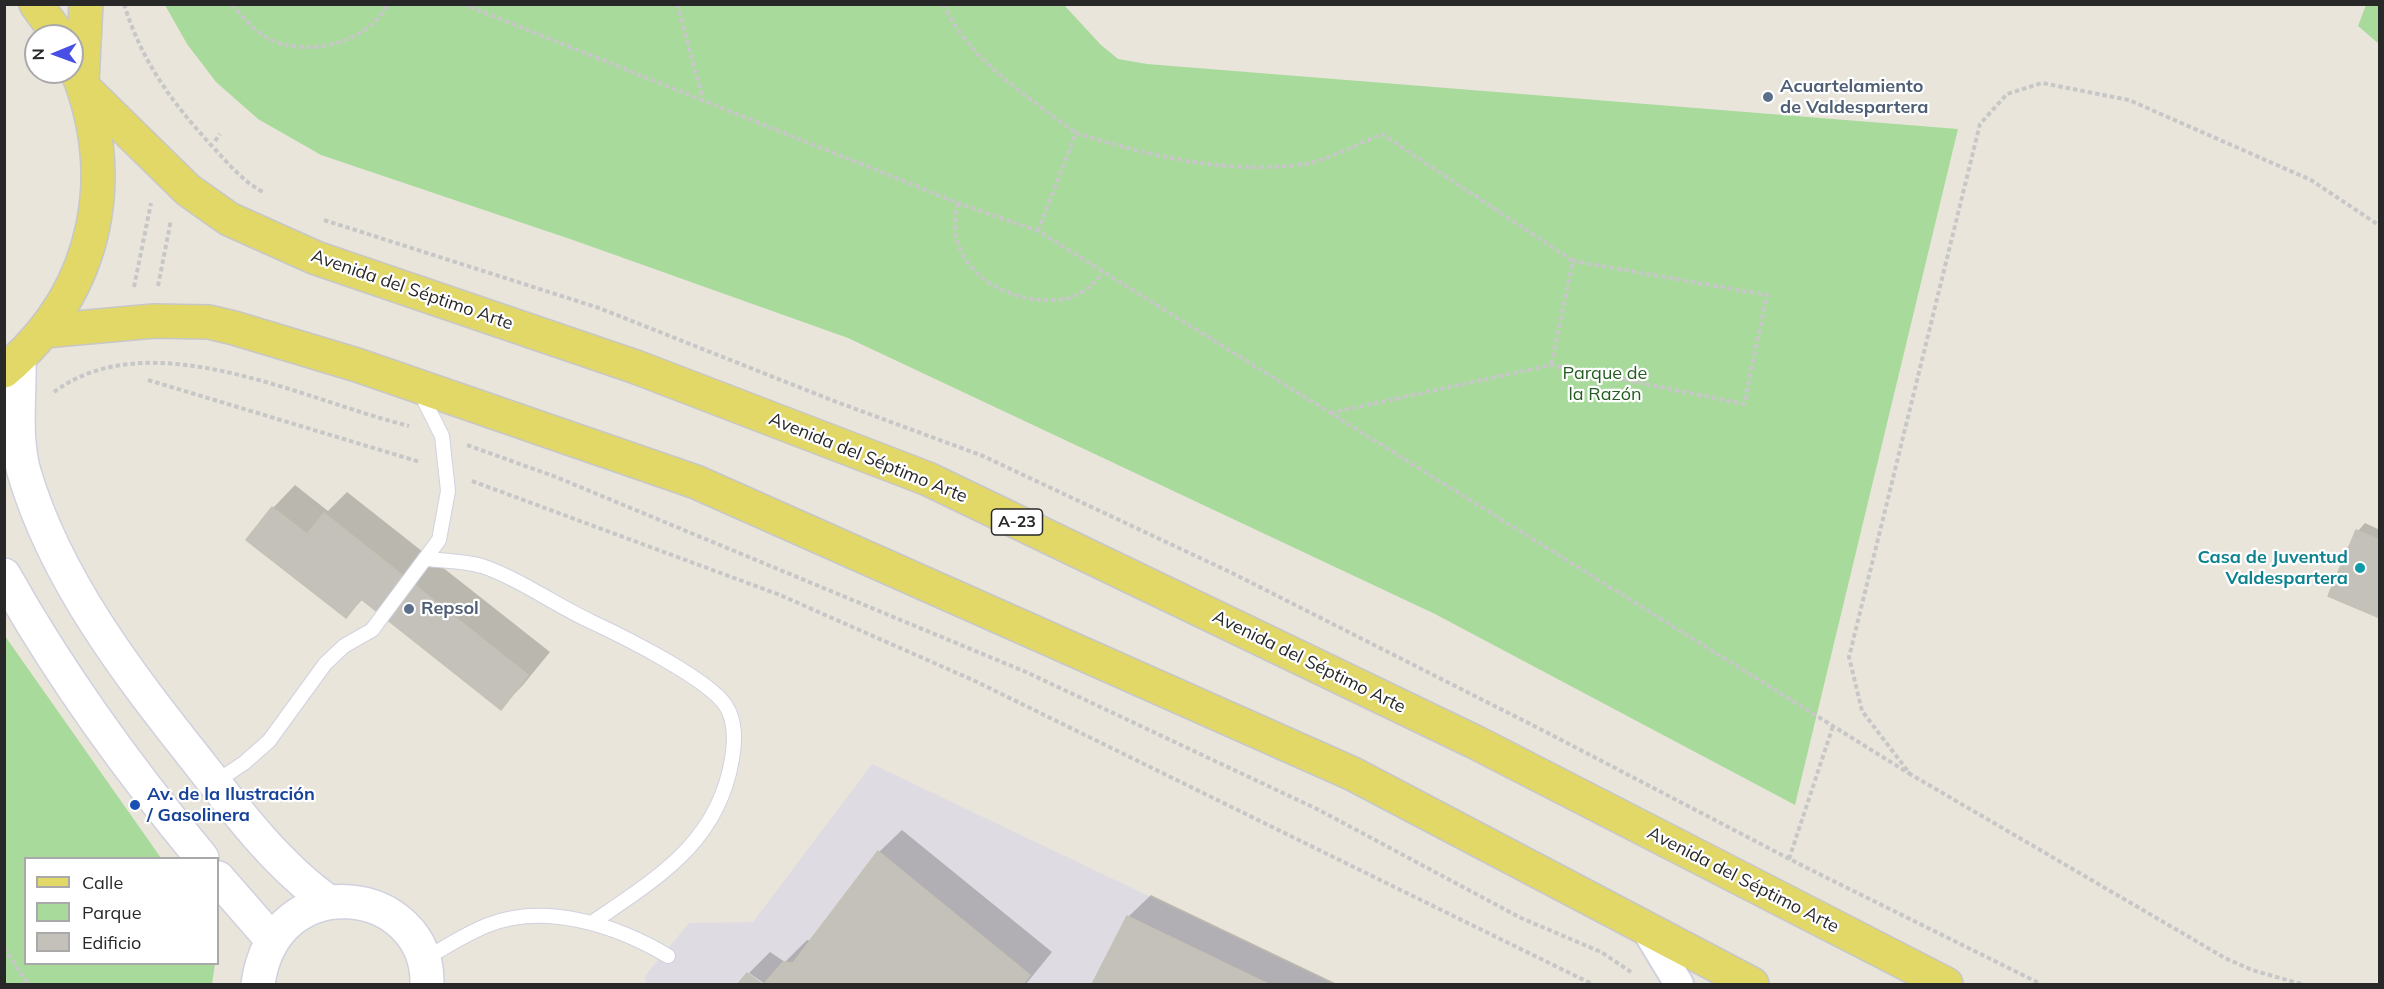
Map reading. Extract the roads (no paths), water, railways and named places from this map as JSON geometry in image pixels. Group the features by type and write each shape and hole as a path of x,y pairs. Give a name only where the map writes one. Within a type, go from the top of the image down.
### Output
{"main road":[{"path":"36,4 50,24"},
{"path":"84,28 86,4"},
{"name":"Avenida del Séptimo Arte","path":"84,81 188,189 229,219 316,258 636,367 928,479 1477,743 1946,984"},
{"path":"12,365 58,313 79,272 95,215 99,157 96,134 82,84"},
{"path":"44,331 154,321 209,322 346,361 707,487 1353,774 1752,984"}],"street":[{"path":"12,365 21,457 29,487 46,529 77,591 112,649 214,783 285,865 329,902"},
{"path":"4,575 39,637 94,721 142,786 201,857"},
{"path":"219,879 272,940"},
{"path":"258,984 264,954 272,940 296,915 329,902 363,904 394,918 416,944 425,972"},
{"path":"1645,928 1679,984"}],"lane":[{"path":"214,783 244,763 268,741 324,664 344,646 372,630 428,559 440,540 445,522 448,491 442,436 416,385"},
{"path":"428,559 482,567 643,646 712,691 725,705 733,721 735,745 729,778 715,813 694,845 666,871 592,922"},
{"path":"425,972 490,924 517,919 552,917 592,922 642,941 668,956"}],"place":[{"name":"Acuartelamiento de Valdespartera","path":"1768,97"},
{"name":"Casa de Juventud Valdespartera","path":"2360,568"},
{"name":"Repsol","path":"409,609"},
{"name":"Av. de la Ilustración / Gasolinera","path":"135,805"}],"park label":[{"name":"Parque de la Razón","path":"1605,384"}]}
